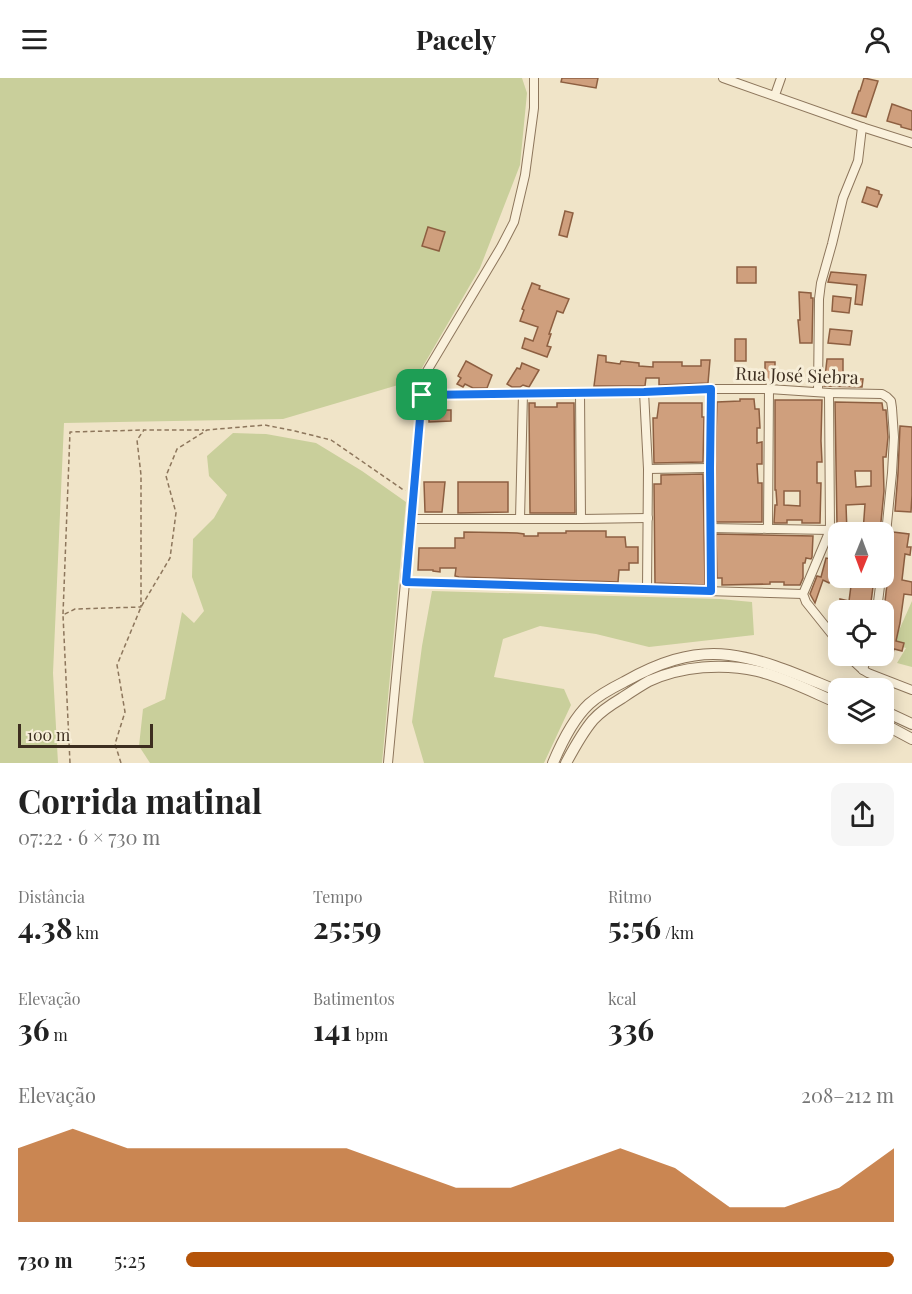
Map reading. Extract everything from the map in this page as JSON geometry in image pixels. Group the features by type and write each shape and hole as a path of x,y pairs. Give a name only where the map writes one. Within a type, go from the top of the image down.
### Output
{"street":[{"path":"388,763 422,395 427,371 514,222 534,108 534,78"},
{"path":"723,78 912,143"},
{"path":"775,95 781,78"},
{"path":"818,393 821,283 843,198 858,160 862,127"},
{"path":"711,389 711,591"},
{"name":"Rua José Siebra","path":"422,395 711,389 882,394 891,401 894,437 887,522"},
{"path":"768,529 769,389"},
{"path":"644,392 648,469 647,589"},
{"path":"520,519 523,393"},
{"path":"580,393 581,519"},
{"path":"829,393 830,522"},
{"path":"648,469 710,468"},
{"path":"411,519 648,518"},
{"path":"710,528 828,530"},
{"path":"828,535 803,594 806,602 828,630"},
{"path":"406,582 803,594"},
{"path":"553,763 581,713 589,705 612,688 651,667 678,658 712,654 743,657 783,669 828,687"},
{"path":"859,666 885,680 912,690"},
{"path":"863,670 864,666"},
{"path":"566,763 592,722 606,708 648,682 679,672 713,667 756,671 828,699"},
{"path":"894,716 912,724"},
{"path":"894,729 912,739"}],"path":[{"path":"70,763 63,615 70,432 207,430 265,425 331,440 413,496"},
{"path":"141,607 141,475 137,440 144,430"},
{"path":"121,763 114,744 125,712 117,665 133,623 170,558 176,513 166,476 177,449 207,430"},
{"path":"63,615 75,609 141,607"}],"green space":[{"path":"0,78 522,78 527,93 520,165 480,268 415,380 283,419 64,423 53,673 58,763 0,763"},
{"path":"233,433 266,434 316,443 362,471 406,502 382,763 150,763 139,746 143,709 165,699 182,612 194,623 204,611 192,577 193,539 214,518 227,495 209,476 207,456"},
{"path":"432,591 720,599 752,602 754,635 649,647 596,634 540,626 503,639 494,677 564,689 571,705 544,763 424,763 412,722"},
{"path":"912,601 912,667 897,663 906,648 894,644"}],"building":[{"path":"562,78 598,78 596,88 561,82"},
{"path":"864,78 878,81 866,117 852,113"},
{"path":"892,104 912,111 912,130 887,121"},
{"path":"867,187 879,191 882,195 877,207 862,202"},
{"path":"565,211 573,213 567,237 559,235"},
{"path":"428,227 445,232 439,251 422,246"},
{"path":"737,267 756,267 756,283 737,283"},
{"path":"831,272 866,275 862,305 855,304 857,285 828,282"},
{"path":"532,283 540,286 539,289 569,299 563,313 557,311 549,334 551,334 547,346 551,347 547,357 522,348 525,338 533,341 538,327 520,321"},
{"path":"799,292 811,293 811,298 813,298 812,343 800,343"},
{"path":"833,296 851,298 849,313 832,311"},
{"path":"830,329 852,331 850,345 828,343"},
{"path":"735,339 746,339 746,361 735,361"},
{"path":"598,355 606,356 606,362 620,364 621,361 653,367 653,362 682,362 682,366 701,366 701,360 710,360 708,383 659,385 659,378 646,378 645,386 594,386"},
{"path":"827,359 843,359 843,378 863,379 862,387 824,386"},
{"path":"466,361 492,375 487,388 473,388 465,384 463,387 457,384 461,378 458,376"},
{"path":"765,362 775,362 775,383 765,383"},
{"path":"522,363 539,370 529,387 523,385 512,387 507,384 517,368 520,369"},
{"path":"740,399 754,399 755,409 759,409 760,428 757,428 757,443 762,442 762,464 757,464 758,483 762,483 762,522 716,522 717,402 740,401"},
{"path":"775,400 822,400 822,462 817,462 817,483 821,483 820,523 787,520 787,523 774,523 775,505 777,505","holes":["784,491 800,491 800,506 784,505"]},
{"path":"835,402 882,403 883,410 886,410 888,437 886,457 883,457 884,491 881,522 864,522 865,504 846,505 847,522 837,522","holes":["855,471 871,471 871,486 856,487"]},
{"path":"529,403 535,403 535,407 557,407 557,403 574,403 575,513 530,513"},
{"path":"659,403 702,403 703,462 654,463 653,418 657,418"},
{"path":"429,410 451,410 451,421 429,422"},
{"path":"900,426 912,427 911,512 895,511"},
{"path":"703,474 705,585 655,583 654,484 661,484 661,475"},
{"path":"424,482 445,482 442,512 425,512"},
{"path":"458,482 508,482 508,512 458,513"},
{"path":"566,531 606,531 606,537 625,537 626,547 638,547 638,563 629,563 629,570 619,570 618,582 459,577 455,576 456,568 440,568 440,572 418,570 419,548 455,548 455,538 464,538 464,532 517,533 524,534 524,536 538,536 538,533 566,533"},
{"path":"894,532 909,534 907,547 911,547 910,555 905,554 902,580 912,582 912,595 904,594 896,641 904,643 902,651 894,649 894,600 885,600 887,588 894,588"},
{"path":"716,534 813,536 812,557 811,559 806,558 803,563 803,578 800,585 770,582 770,584 722,585 722,578 717,578"},
{"path":"826,558 828,558 828,582 823,580 815,603 810,594 817,576 821,577"},
{"path":"851,588 873,588 871,600 849,600"}],"route":[{"path":"711,389 711,591 406,582 422,395 711,389"}]}
